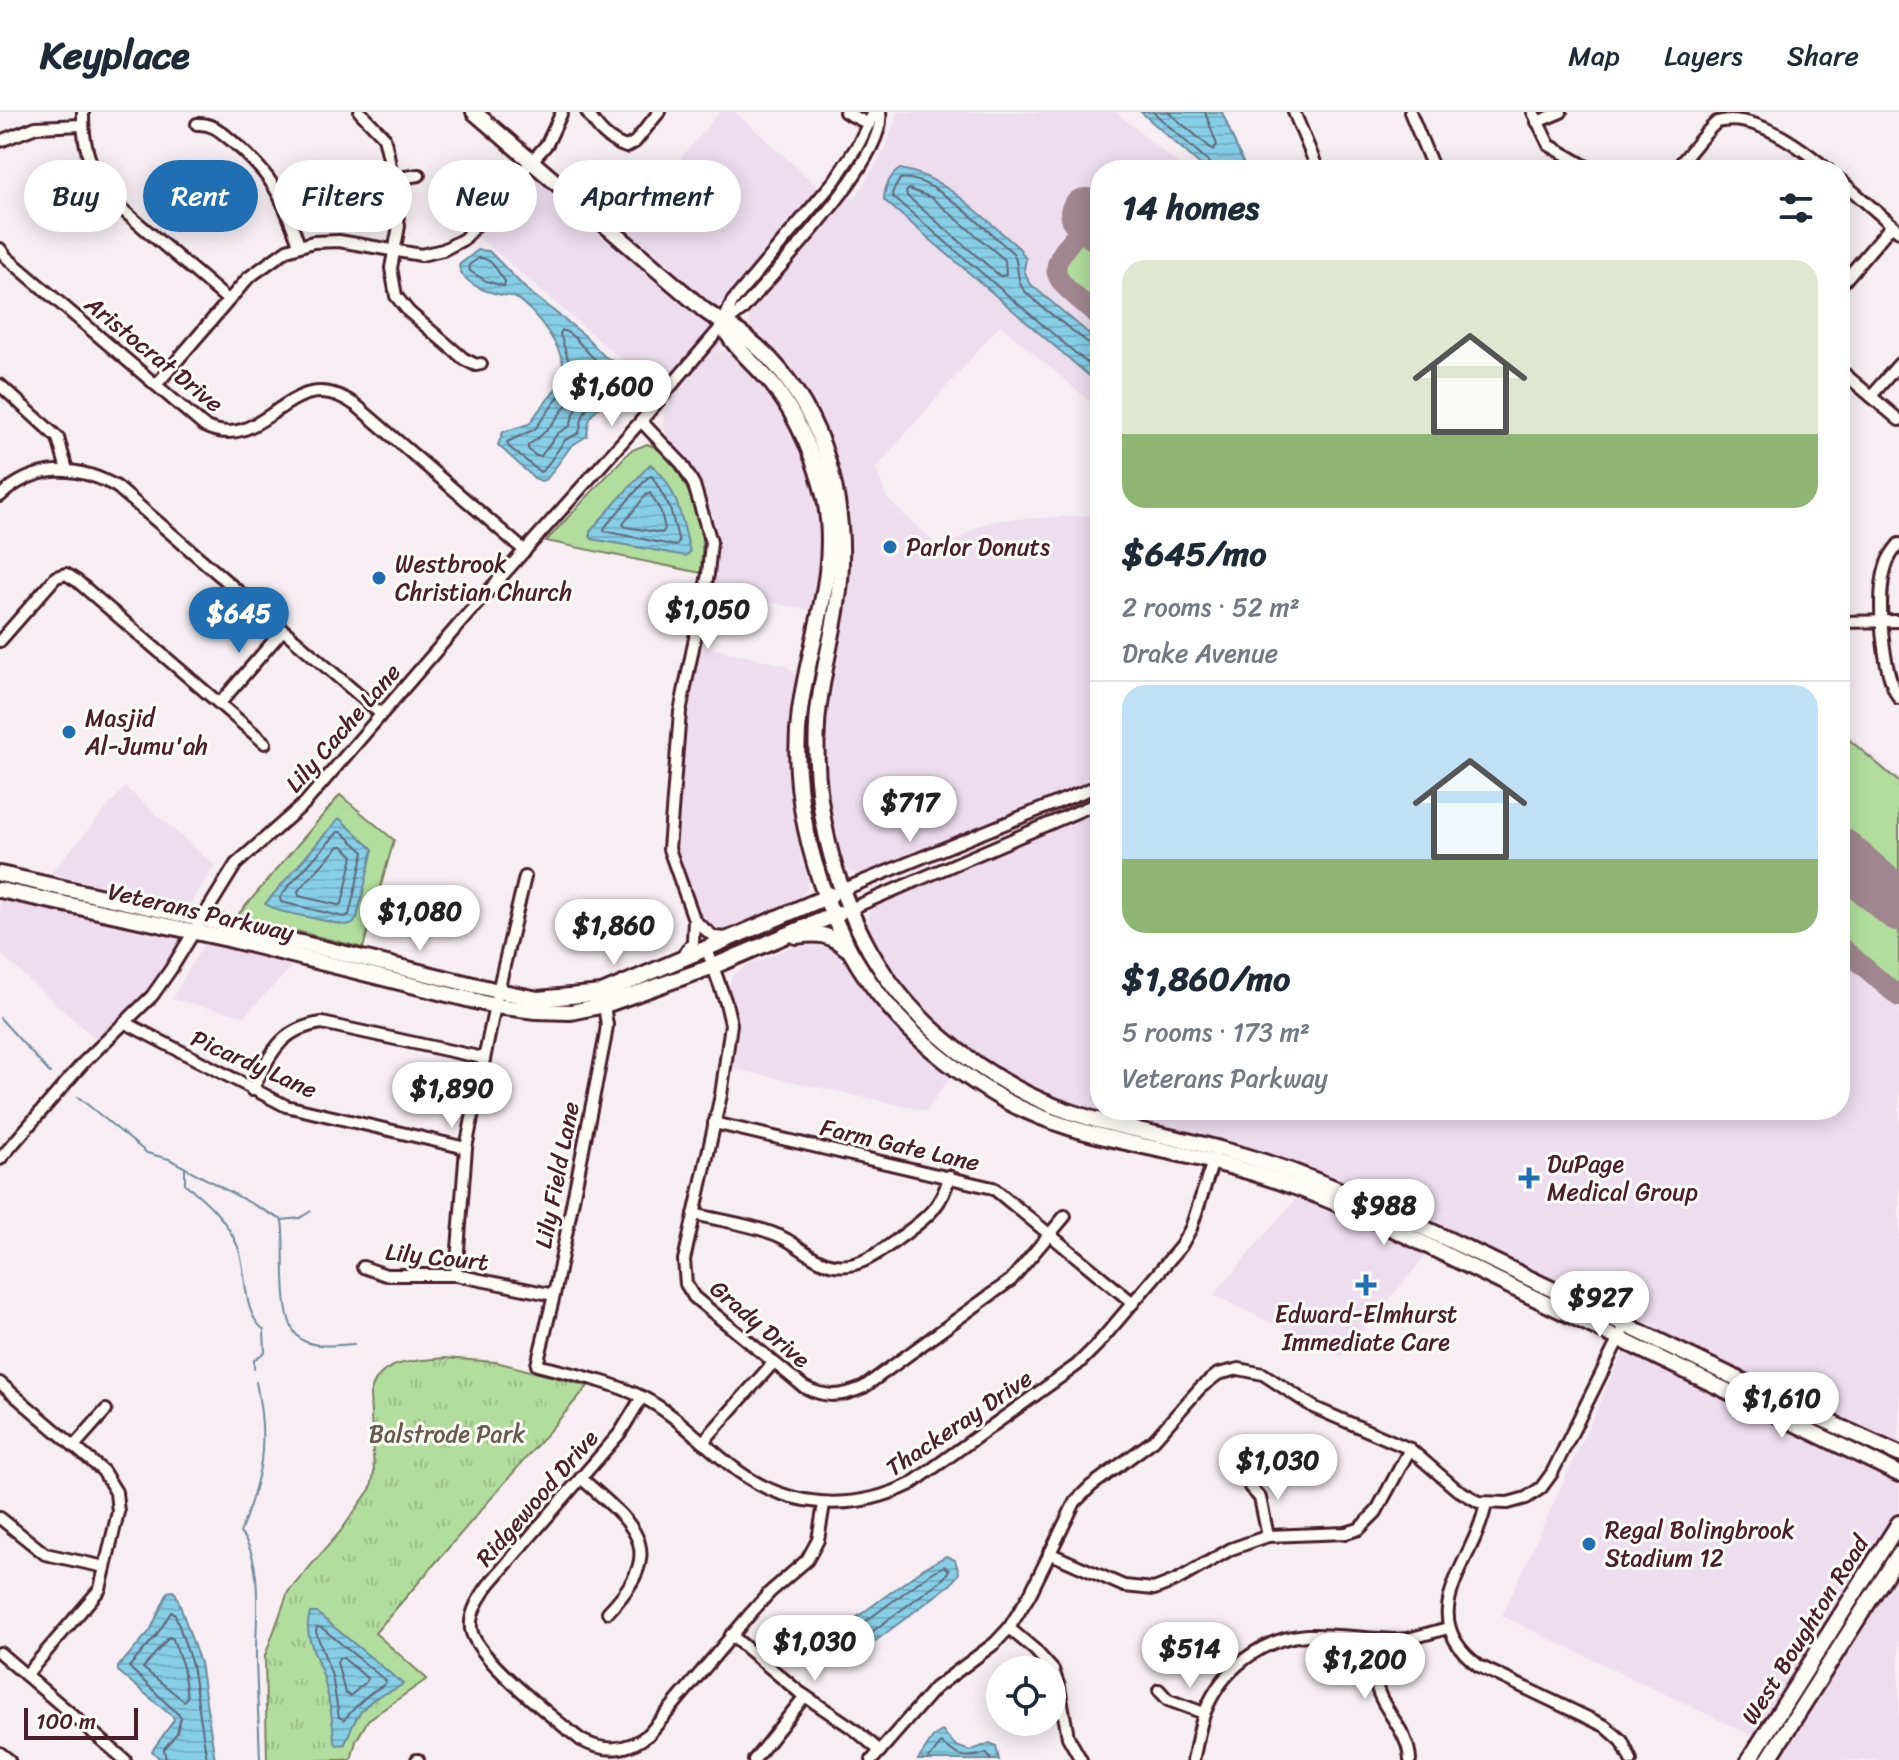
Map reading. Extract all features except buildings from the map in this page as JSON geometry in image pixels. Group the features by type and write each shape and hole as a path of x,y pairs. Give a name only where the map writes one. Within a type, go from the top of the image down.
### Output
{"main road":[{"path":"474,112 529,160"},
{"path":"537,167 723,325 740,332 788,381 810,417 831,474 842,560 820,698 817,761 823,821 842,890 872,954 895,987 933,1029 974,1063 1025,1094 1090,1119"},
{"path":"723,325 731,343 762,373 787,407 813,459 824,498 830,533 829,572 800,711 798,775 806,833 825,897 850,952 872,986 908,1028 951,1066 994,1095 1036,1116 1073,1130 1215,1155 1343,1206 1899,1474"},
{"name":"Veterans Parkway","path":"0,874 202,919 496,998"},
{"name":"Veterans Parkway","path":"0,890 496,998 538,999 604,999 714,966 850,909"},
{"name":"Veterans Parkway","path":"604,999 683,956 842,890"},
{"path":"776,940 825,934 835,938 850,952"},
{"path":"1095,1120 1329,1185 1899,1454"},
{"path":"1736,1395 1740,1391 1780,1406 1788,1404"},
{"name":"West Boughton Road","path":"1749,1760 1899,1523"},
{"name":"West Boughton Road","path":"1768,1760 1899,1554"}],"street":[{"path":"83,112 90,164 110,197 228,300"},
{"path":"360,112 384,137 388,160"},
{"path":"533,160 552,137 562,112"},
{"path":"587,112 600,131 626,147 635,142 659,112"},
{"path":"845,112 869,124"},
{"name":"Lily Cache Lane","path":"723,325 732,302 835,180 874,112"},
{"name":"Lily Cache Lane","path":"0,1159 83,1063 152,996 236,864 305,803 723,325 742,310 854,177 880,130 880,112"},
{"path":"1294,112 1314,160"},
{"path":"1410,112 1430,160"},
{"path":"1561,112 1535,117 1549,145 1575,160"},
{"path":"1684,160 1717,122 1744,112 1769,120 1812,160"},
{"path":"197,124 217,128 264,171 285,204 299,245"},
{"path":"0,141 36,127 83,125"},
{"path":"412,176 419,175"},
{"path":"1850,189 1896,228 1850,276"},
{"path":"398,232 391,277 396,296 402,305 464,359 481,364"},
{"path":"156,385 258,269 299,245 339,241 421,255 454,245 470,232"},
{"name":"Aristocrat Drive","path":"0,249 204,426 234,432 255,426 301,394 319,391 339,394 357,406 525,551"},
{"path":"1871,396 1899,364"},
{"path":"1850,378 1899,420"},
{"path":"0,385 58,438 67,470"},
{"path":"641,421 688,474 702,504 711,542 708,574 680,712 669,849 694,919 714,937 727,938"},
{"path":"0,496 18,482 33,476 67,470 102,478 117,487 381,714"},
{"path":"1899,544 1884,570 1883,622 1886,669 1899,698"},
{"path":"0,641 62,570 265,743"},
{"path":"1850,622 1899,621"},
{"path":"220,703 283,630"},
{"path":"842,890 1090,789"},
{"path":"850,909 1090,806"},
{"path":"456,1275 466,1148 496,998 525,877"},
{"path":"683,956 693,942 694,919"},
{"name":"Grady Drive","path":"706,947 731,1024 727,1067 684,1260 686,1284 703,1306 773,1363 816,1393 847,1395 864,1387 1011,1280 1065,1216"},
{"name":"Lily Field Lane","path":"537,1365 605,1039 604,999"},
{"name":"Picardy Lane","path":"126,1023 286,1106 466,1148"},
{"path":"252,1090 284,1037 302,1026 322,1023 483,1058"},
{"name":"Farm Gate Lane","path":"714,1123 993,1188 1133,1303"},
{"name":"Thackeray Drive","path":"537,1365 592,1379 642,1397 760,1485 787,1497 824,1504 880,1497 930,1473 1077,1365 1181,1246 1191,1228 1215,1155"},
{"path":"694,1214 768,1231 829,1264 840,1267 858,1265 937,1208 949,1176"},
{"name":"Lily Court","path":"363,1267 386,1275 456,1275 554,1295"},
{"path":"731,1635 805,1696 854,1729 876,1756 935,1688 995,1643 1009,1628 1030,1594 1068,1513 1083,1493 1154,1440 1209,1380 1228,1371 1251,1370 1263,1374 1315,1408 1410,1449 1463,1494 1486,1503 1508,1503 1526,1498 1541,1488 1552,1473 1626,1324"},
{"path":"703,1442 773,1363"},
{"path":"0,1383 103,1471 116,1492 118,1512 100,1589 26,1675"},
{"name":"Ridgewood Drive","path":"642,1397 620,1433 490,1583 466,1628 488,1660 576,1736 615,1755 649,1734 770,1592 807,1560 818,1540 824,1504"},
{"path":"74,1446 106,1410"},
{"path":"1049,1553 1124,1586 1154,1589 1177,1580 1231,1549 1268,1536 1346,1533 1359,1529 1376,1512 1410,1449"},
{"path":"581,1478 623,1515 646,1552 634,1581 608,1612"},
{"path":"1250,1487 1260,1498 1268,1536"},
{"path":"1486,1503 1479,1531 1451,1588 1447,1608 1448,1628 1467,1656 1479,1666 1605,1726 1622,1741 1631,1760"},
{"path":"0,1518 45,1554 105,1567"},
{"path":"1009,1628 1053,1670 1068,1737 1081,1760"},
{"path":"1193,1760 1204,1713 1226,1676 1240,1662 1270,1644 1310,1635 1408,1639 1448,1628"},
{"path":"1378,1639 1375,1678 1403,1735 1410,1760"},
{"path":"0,1653 117,1758"},
{"path":"1159,1690 1168,1700 1204,1713"},
{"path":"754,1760 805,1696"},
{"path":"0,1753 9,1760"}],"shaded area":[{"path":"720,112 735,112 820,189 847,194 854,200 884,152 898,112 1116,112 1173,160 1090,160 1090,402 1000,325 876,468 887,499 939,547 945,547 981,525 999,520 1090,515 1090,783 877,871 862,874 841,866 836,857 823,795 822,753 849,549 843,489 826,442 749,324 754,304 716,353 725,350 747,364 790,428 809,469 819,506 823,535 822,565 813,611 712,591 718,553 713,516 695,473 663,429 664,413 672,403 476,235 479,232 537,232 537,179 553,193 553,232 597,232 609,243 618,232 741,232 741,160 679,160"},
{"path":"706,647 785,665 796,675 798,682 788,766 792,810 808,882 806,891 799,898 726,933 717,934 701,922 680,863 677,827 695,655"},
{"path":"1850,736 1899,778 1899,1449 1751,1380 1651,1325 1608,1310 1260,1152 1116,1120 1850,1120"},
{"path":"125,787 215,866 189,905 50,874"},
{"path":"1090,814 1090,1114 1027,1087 943,1030 918,1006 872,943 867,928 869,912 885,899"},
{"path":"0,896 188,935 161,980 100,1043 0,954"},
{"path":"816,940 829,943 839,950 894,1022 951,1076 926,1111 731,1068 737,1031 729,992 733,975 748,965"},
{"path":"205,942 283,960 291,968 244,1016 172,999"},
{"path":"1297,1197 1344,1211 1429,1252 1341,1356 1214,1295"},
{"path":"1624,1350 1899,1483 1899,1510 1757,1738 1502,1616"},
{"path":"1899,1563 1899,1760 1776,1760"}],"green space":[{"path":"870,133 871,137 837,193 815,221 794,240 794,235 843,178"},
{"path":"1090,237 1090,301 1072,284 1062,269 1072,249"},
{"path":"647,444 668,459 685,484 702,540 701,573 546,541 630,451"},
{"path":"833,579 836,579 812,754 809,754 805,708"},
{"path":"1850,740 1899,782 1899,885 1850,843"},
{"path":"340,795 394,840 363,948 237,916"},
{"path":"1850,884 1899,926 1899,988 1850,947"},
{"name":"Balstrode Park","path":"444,1358 496,1362 588,1386 375,1633 427,1679 368,1720 356,1741 351,1760 267,1760 265,1656 288,1592 340,1532 371,1488 374,1473 370,1395 374,1383 381,1374 399,1364"}],"water":[{"path":"1141,112 1222,112 1242,160 1195,160"},
{"path":"900,169 934,180 978,212 1019,248 1026,259 1024,269 1029,283 1090,335 1090,376 884,200 893,175"},
{"path":"478,250 489,251 527,290 584,335 604,356 627,370 632,378 622,394 594,412 589,420 587,436 571,446 547,479 541,481 498,445 503,432 529,424 556,389 562,378 561,357 540,321 522,302 482,289 464,277 459,265"},
{"path":"650,464 666,481 677,504 690,552 686,556 592,539 590,536 590,531"},
{"path":"339,818 373,849 353,924 344,925 280,911 265,904"},
{"path":"946,1556 955,1560 959,1573 951,1584 866,1648 859,1647 847,1634 849,1623 924,1568"},
{"path":"173,1591 200,1663 215,1760 161,1760 152,1751 174,1720 173,1717 118,1671 118,1667 150,1631 168,1592"},
{"path":"310,1613 317,1613 403,1684 367,1705 354,1723 345,1744 337,1745 334,1741 326,1686 309,1638"},
{"path":"942,1731 956,1746 970,1751 990,1743 996,1746 999,1760 918,1760 934,1736"}],"waterway":[{"path":"0,1018 50,1073"},
{"path":"78,1097 147,1153 169,1159 282,1220 300,1218 311,1211"},
{"path":"185,1169 185,1184 216,1212 238,1247 248,1303 264,1330 265,1352 254,1360 254,1369"},
{"path":"282,1221 286,1305 295,1333 304,1341 316,1345 354,1344"},
{"path":"256,1382 262,1424 261,1459 254,1494 240,1533 248,1544 256,1575 260,1760"}],"taxiway":[{"path":"1090,218 1064,250 1056,271 1068,290 1090,309"},
{"path":"1850,955 1899,997"}],"runway":[{"path":"1086,214 1090,217"},
{"path":"1850,863 1899,905"}],"place":[{"name":"Parlor Donuts","path":"890,547"},
{"name":"Westbrook Christian Church","path":"379,578"},
{"name":"Masjid Al-Jumu'ah","path":"69,732"},
{"name":"DuPage Medical Group","path":"1529,1178"},
{"name":"Edward-Elmhurst Immediate Care","path":"1366,1285"},
{"name":"Regal Bolingbrook Stadium 12","path":"1589,1544"}]}
